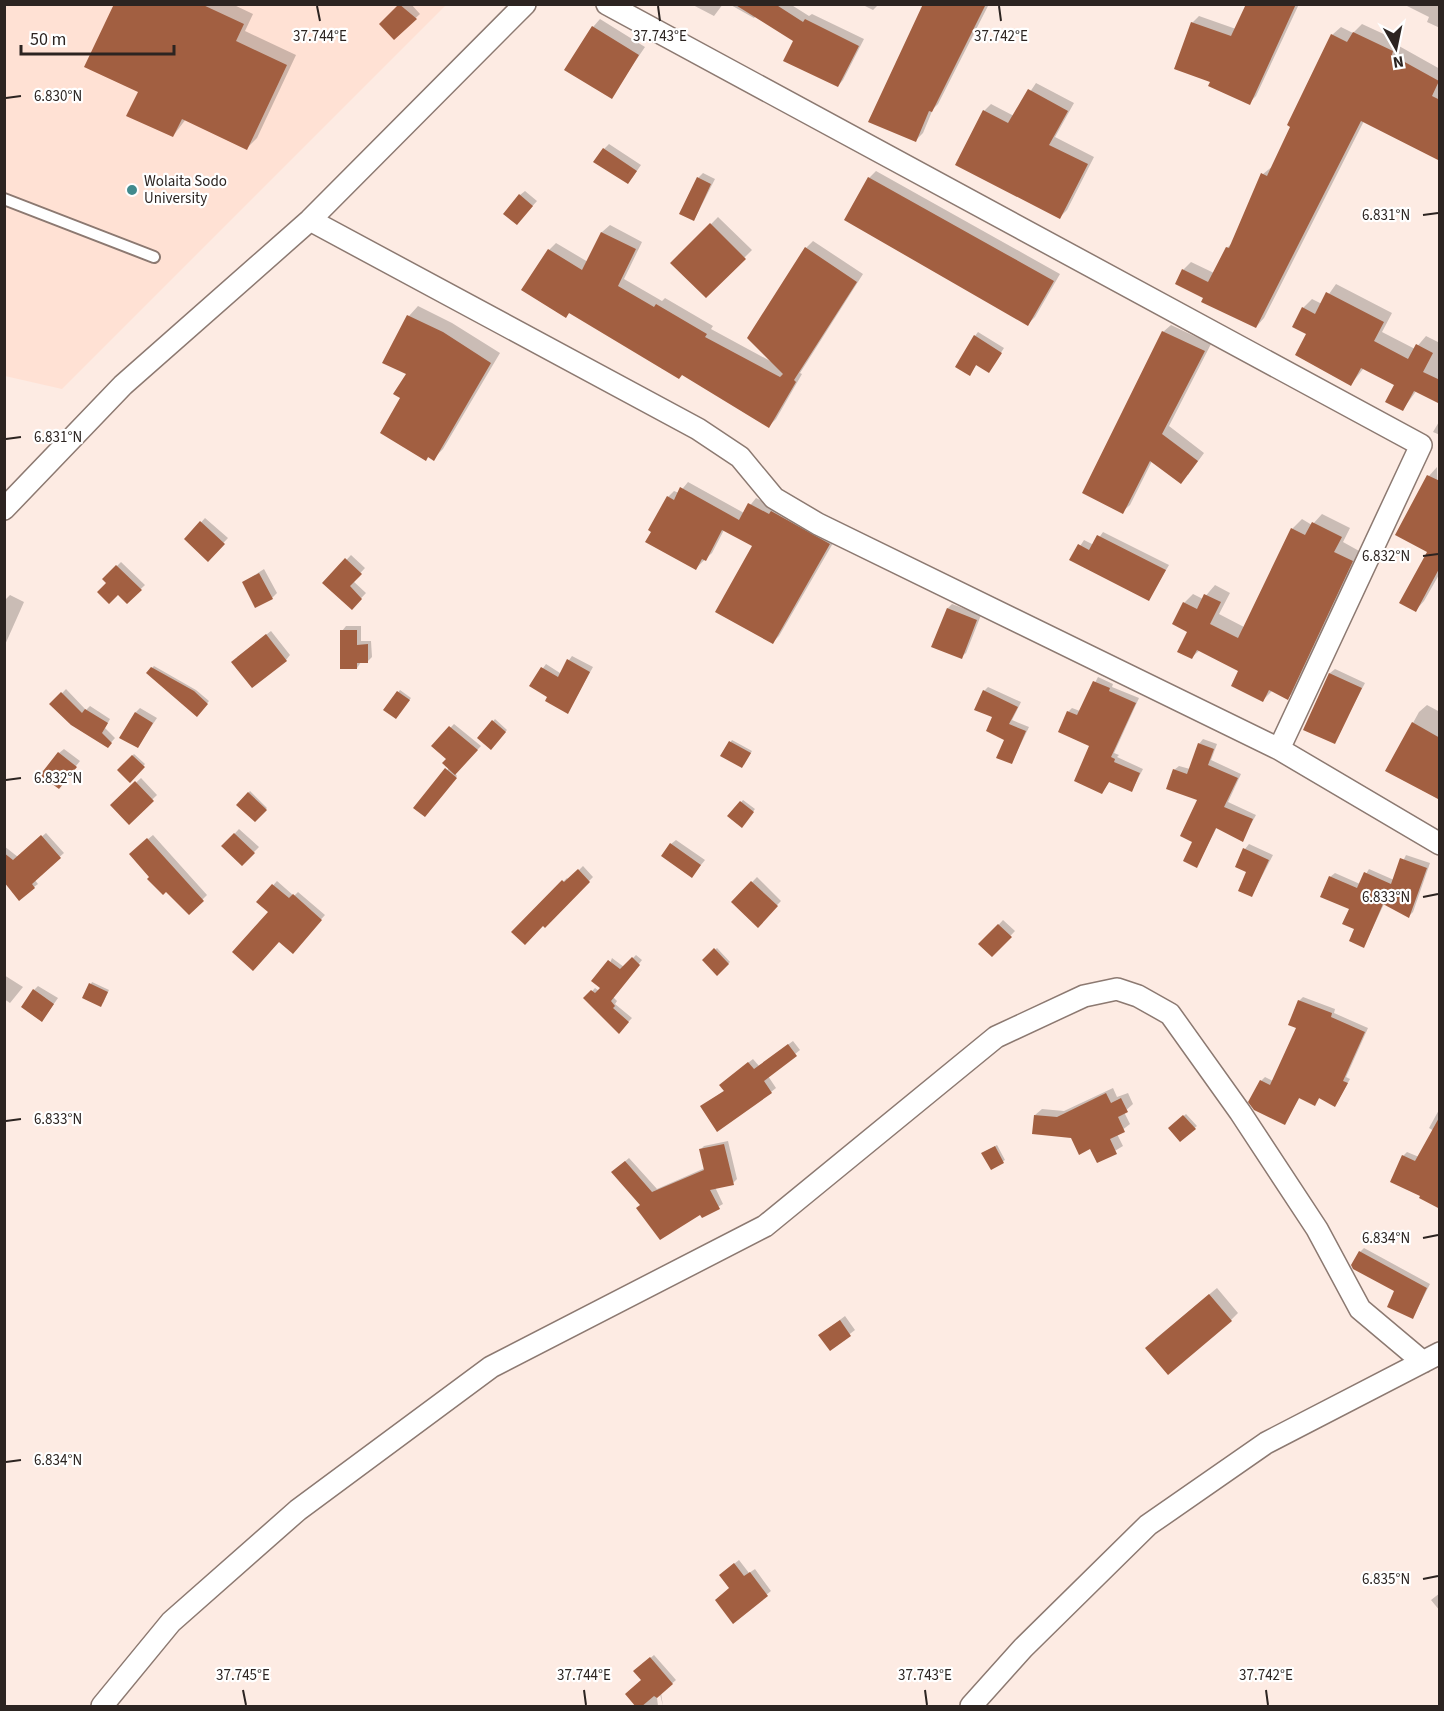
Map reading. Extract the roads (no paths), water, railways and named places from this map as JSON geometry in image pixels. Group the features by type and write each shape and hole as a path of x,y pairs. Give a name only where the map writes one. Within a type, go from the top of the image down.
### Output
{"street":[{"path":"4,509 123,385 310,220 525,4"},
{"path":"607,4 1421,445 1279,749"},
{"path":"310,220 698,429 740,457 774,498 818,524 1279,749 1440,844"},
{"path":"102,1707 171,1622 298,1510 491,1367 765,1226 996,1037 1084,996 1117,989 1138,996 1170,1014 1240,1112 1317,1229 1360,1310 1432,1357 1266,1443 1148,1525 1023,1648 971,1707"}],"lane":[{"path":"4,199 154,257"}],"place":[{"name":"Wolaita Sodo University","path":"132,190"}]}
